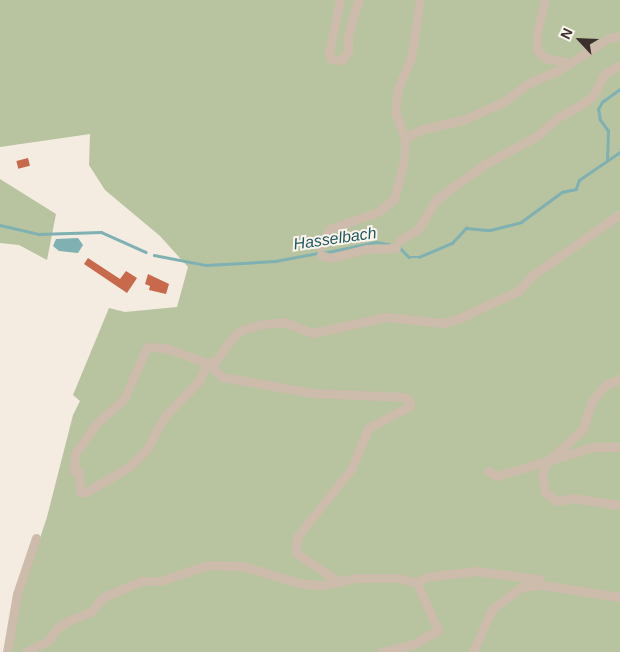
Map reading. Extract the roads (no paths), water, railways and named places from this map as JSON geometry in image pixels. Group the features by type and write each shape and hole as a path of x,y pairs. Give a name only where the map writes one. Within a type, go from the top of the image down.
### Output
{"street":[{"path":"340,0 329,53 331,59 337,60 343,59 348,52 348,36 358,0"},
{"path":"420,0 411,58 398,88 395,111 405,138 404,162 394,199 378,212 329,229 320,251 330,258 398,244 418,229 437,199 485,164 538,136 557,118 593,96 604,74 620,65"},
{"path":"545,0 538,25 537,50 546,58 570,63"},
{"path":"405,138 423,129 463,120 503,102 529,83 570,63 609,38 620,36"},
{"path":"339,582 296,553 297,537 352,468 368,428 382,418 405,410 410,406 409,400 404,397 313,393 222,377 207,364 166,348 147,348 124,399 95,425 75,454 74,471 79,472 80,492 86,492 129,467 146,450 165,416 199,381 207,364 216,361 233,337 242,330 263,324 284,322 313,333 386,317 444,323 462,317 518,291 533,275 620,214"},
{"path":"620,379 605,385 592,401 583,430 547,462 542,473 544,488 550,498 620,505"},
{"path":"488,471 497,476 529,464 547,462 593,447 620,447"},
{"path":"7,652 17,594 36,538"},
{"path":"26,652 48,641 64,623 91,612 102,597 142,581 160,581 208,566 243,566 298,583 323,586 356,578 398,578 417,583 426,577 476,571 538,579 542,585"},
{"path":"381,652 414,644 438,630 417,583"},
{"path":"473,652 487,617 499,601 521,587 542,585 620,597"}],"water":[{"path":"78,238 83,245 78,253 59,251 53,246 56,239"}],"waterway":[{"name":"Hasselbach","path":"607,160 608,131 600,120 598,109 602,102 620,89"},
{"name":"Hasselbach","path":"397,245 409,257 419,257 452,243 466,228 490,230 521,222 562,192 576,189 579,180 620,152"},
{"name":"Hasselbach","path":"0,225 38,234 101,232 146,252"},
{"name":"Hasselbach","path":"323,253 376,242 389,244"},
{"name":"Hasselbach","path":"154,255 206,265 275,261 318,253"}]}
